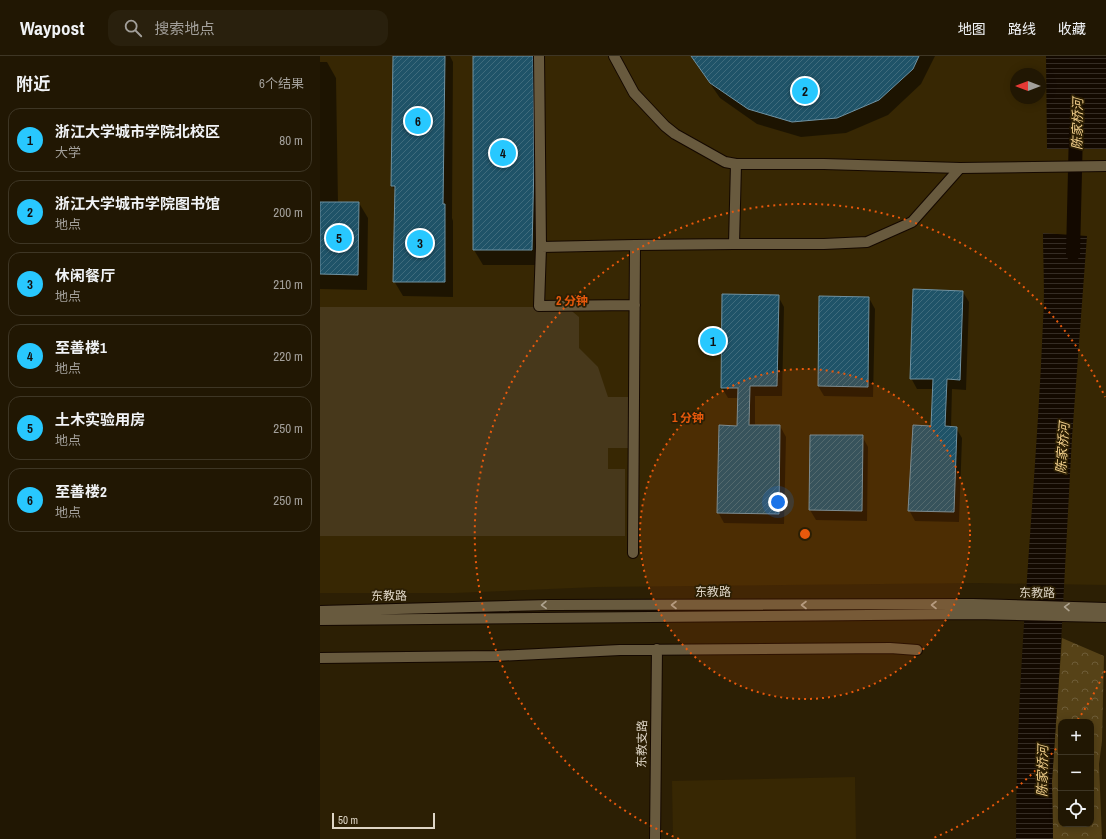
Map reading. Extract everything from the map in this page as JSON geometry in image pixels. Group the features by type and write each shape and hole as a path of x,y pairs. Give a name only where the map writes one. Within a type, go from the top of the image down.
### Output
{"street":[{"path":"539,56 541,247 539,306 636,305"},
{"path":"614,56 634,93 665,126 675,134 726,162 736,164 824,164 960,168 1106,166"},
{"path":"734,244 736,164"},
{"path":"541,247 824,244 867,242 912,222 960,168"},
{"path":"633,553 636,305 635,245"},
{"name":"东教路","path":"320,611 549,605 974,609 1106,617"},
{"name":"东教路","path":"320,620 1106,608"},
{"path":"320,658 496,656 657,649 890,648 917,650"},
{"name":"东教支路","path":"655,839 657,649"}],"shaded area":[{"path":"320,56 1106,56 1106,585 976,583 597,587 455,593 320,593"},
{"path":"320,307 567,307 579,317 579,348 598,367 608,397 628,397 628,448 608,448 608,469 625,469 625,536 320,536"},
{"path":"855,777 856,839 673,839 672,781"}],"green space":[{"path":"1062,638 1104,656 1102,741 1099,764 1102,839 1053,839 1052,781"}],"water":[{"path":"1046,56 1106,56 1106,149 1047,149"},
{"path":"1043,233 1087,236 1072,437 1052,781 1053,839 1016,839 1019,709 1044,311"}],"building":[{"path":"393,56 445,56 443,204 445,204 445,282 393,282 395,186 391,186"},
{"path":"473,56 533,56 534,161 532,250 473,250"},
{"path":"691,56 919,56 913,69 879,100 837,118 792,122 748,109 710,83"},
{"path":"320,202 359,202 358,275 320,274"},
{"path":"913,289 963,291 960,380 947,379 945,426 957,427 954,512 908,511 913,425 931,426 933,379 910,379"},
{"path":"722,294 779,295 777,386 750,386 749,425 780,425 779,514 717,513 719,425 737,426 738,388 721,388"},
{"path":"819,296 869,297 868,387 818,386"},
{"path":"810,435 863,435 862,511 809,510"}],"waterway":[{"name":"陈家桥河","path":"1073,254 1076,130"}],"place":[{"name":"浙江大学城市学院图书馆","path":"805,91"},
{"name":"至善楼2","path":"418,121"},
{"name":"至善楼1","path":"503,153"},
{"name":"土木实验用房","path":"339,238"},
{"name":"休闲餐厅","path":"420,243"},
{"name":"浙江大学城市学院北校区","path":"713,341"}]}
